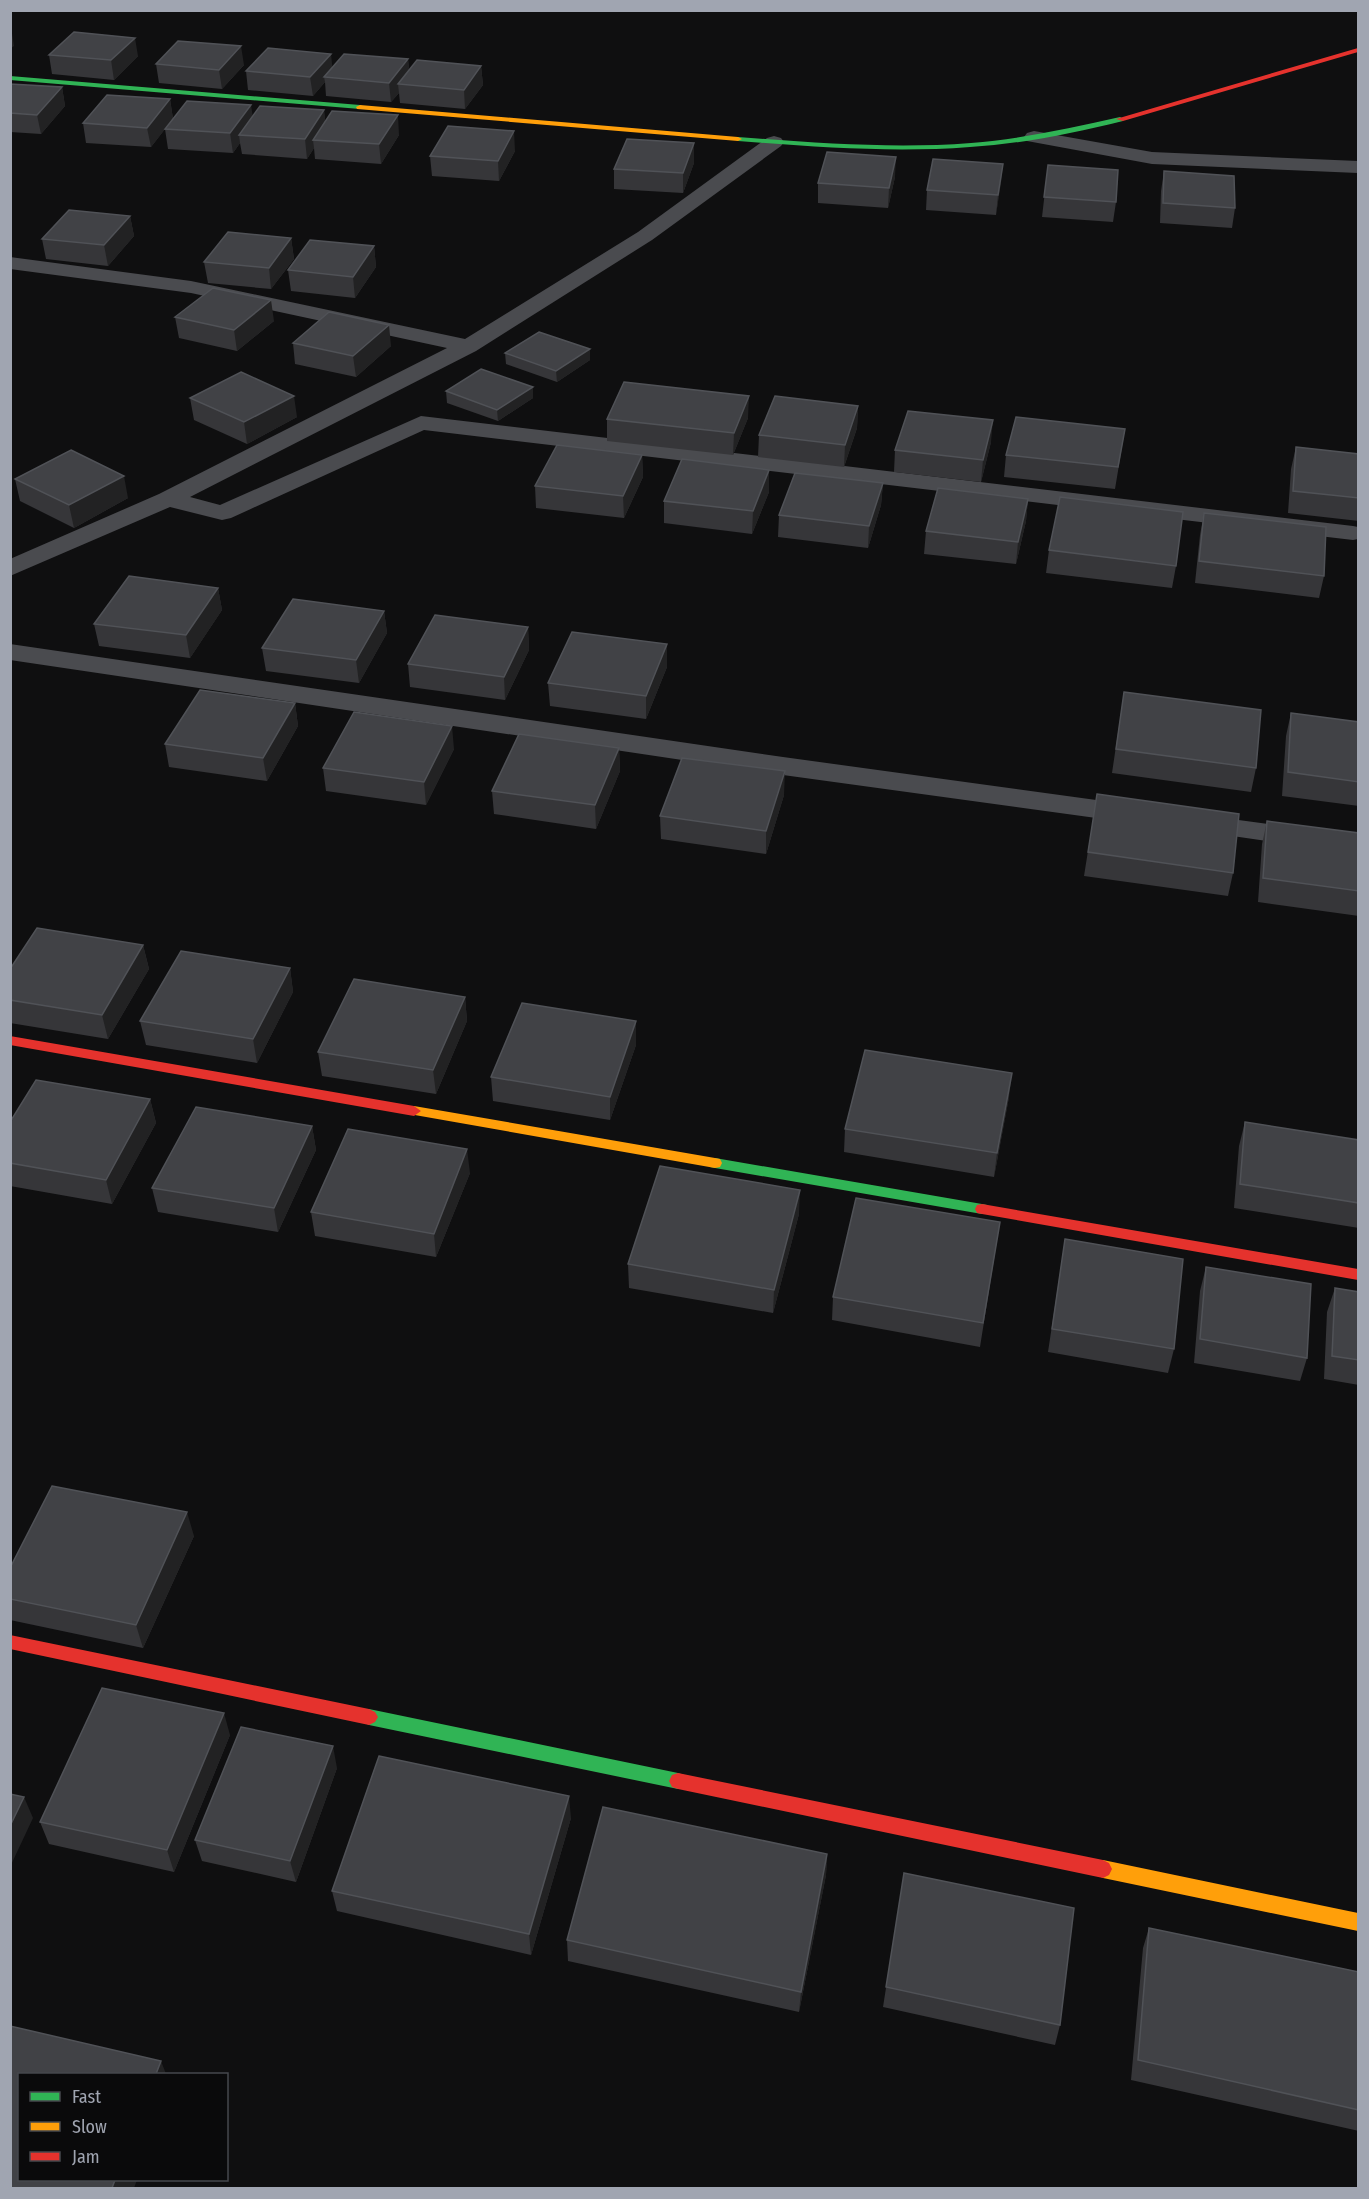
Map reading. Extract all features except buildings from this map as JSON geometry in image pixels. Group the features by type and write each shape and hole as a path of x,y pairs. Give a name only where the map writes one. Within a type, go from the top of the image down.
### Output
{"street":[{"path":"10,78 774,142 871,147 939,147 1034,137 1163,107 1359,50"},
{"path":"1034,137 1152,158 1359,167"},
{"path":"10,569 168,499 468,346 645,236 774,142"},
{"path":"10,263 191,287 468,346"},
{"path":"168,499 222,513 421,423 1353,533"},
{"path":"10,652 783,766 1359,845"},
{"path":"10,1040 1359,1275"},
{"path":"10,1642 1359,1922"}],"traffic: fast":[{"path":"10,78 360,107"},
{"path":"738,139 855,146 942,147 1027,138 1120,119"},
{"path":"715,1163 982,1209"},
{"path":"369,1717 678,1781"}],"traffic: slow":[{"path":"360,107 738,139"},
{"path":"414,1111 715,1163"},
{"path":"1103,1869 1358,1922"}],"traffic: jam":[{"path":"1120,119 1358,50"},
{"path":"10,1040 414,1111"},
{"path":"982,1209 1358,1275"},
{"path":"10,1642 369,1717"},
{"path":"678,1781 1103,1869"}]}
